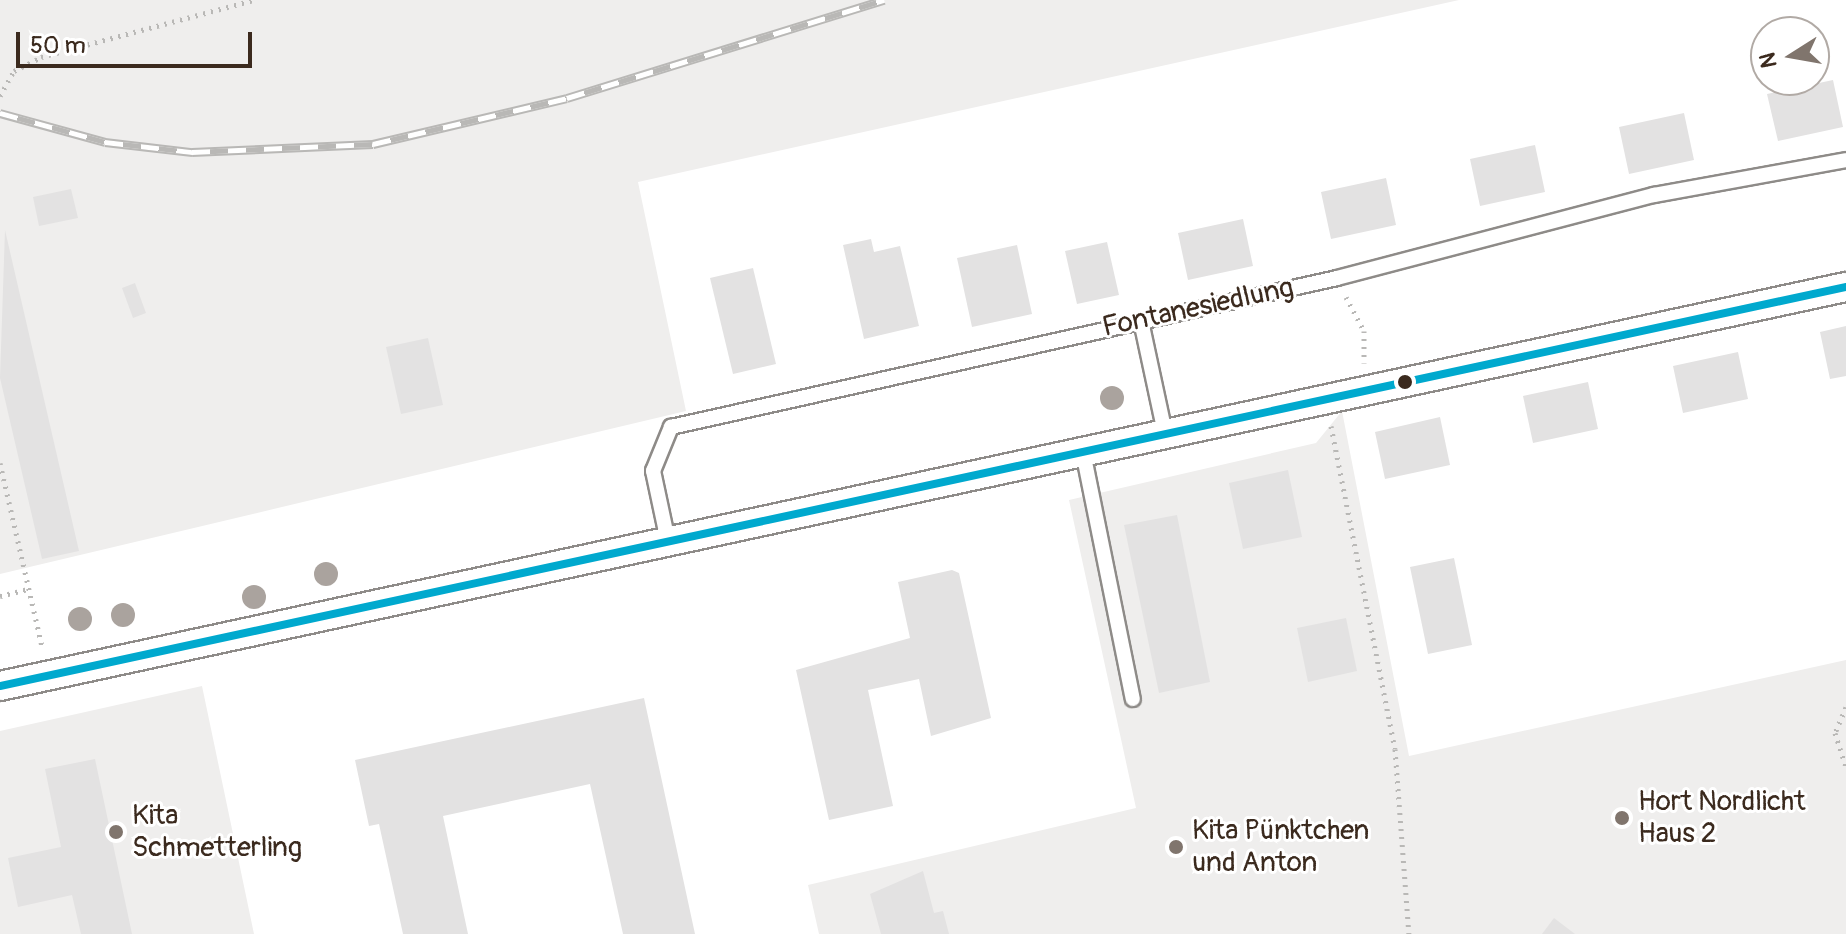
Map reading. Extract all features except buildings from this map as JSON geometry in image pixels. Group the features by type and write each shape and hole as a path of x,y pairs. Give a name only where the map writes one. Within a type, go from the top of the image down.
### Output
{"street":[{"path":"0,686 669,546 1363,389 1846,287"}],"lane":[{"name":"Fontanesiedlung","path":"669,546 653,471 671,427 1337,278 1654,195 1846,160"},
{"path":"1141,321 1165,433"},
{"path":"1083,452 1133,699"}],"path":[{"path":"0,96 14,71 41,57 253,0"},
{"path":"1337,278 1364,331 1363,389"},
{"path":"1325,398 1395,749 1409,934"},
{"path":"0,463 49,675"},
{"path":"0,596 29,589"},
{"path":"1846,707 1835,733 1846,766"}],"shaded area":[{"path":"0,0 1459,0 638,182 686,411 0,574"},
{"path":"1342,411 1409,756 1846,660 1846,934 819,934 808,885 1136,808 1069,500 1316,443"},
{"name":"Kita Schmetterling","path":"202,686 254,934 0,934 0,731"}],"railway":[{"path":"0,113 105,142 192,152 373,144 567,98 884,0"}],"transit line":[{"path":"0,686 1846,287"}],"place":[{"name":"Hort Nordlicht Haus 2","path":"1622,818"},
{"name":"Kita Schmetterling","path":"116,832"},
{"name":"Kita Pünktchen und Anton","path":"1176,847"}]}
